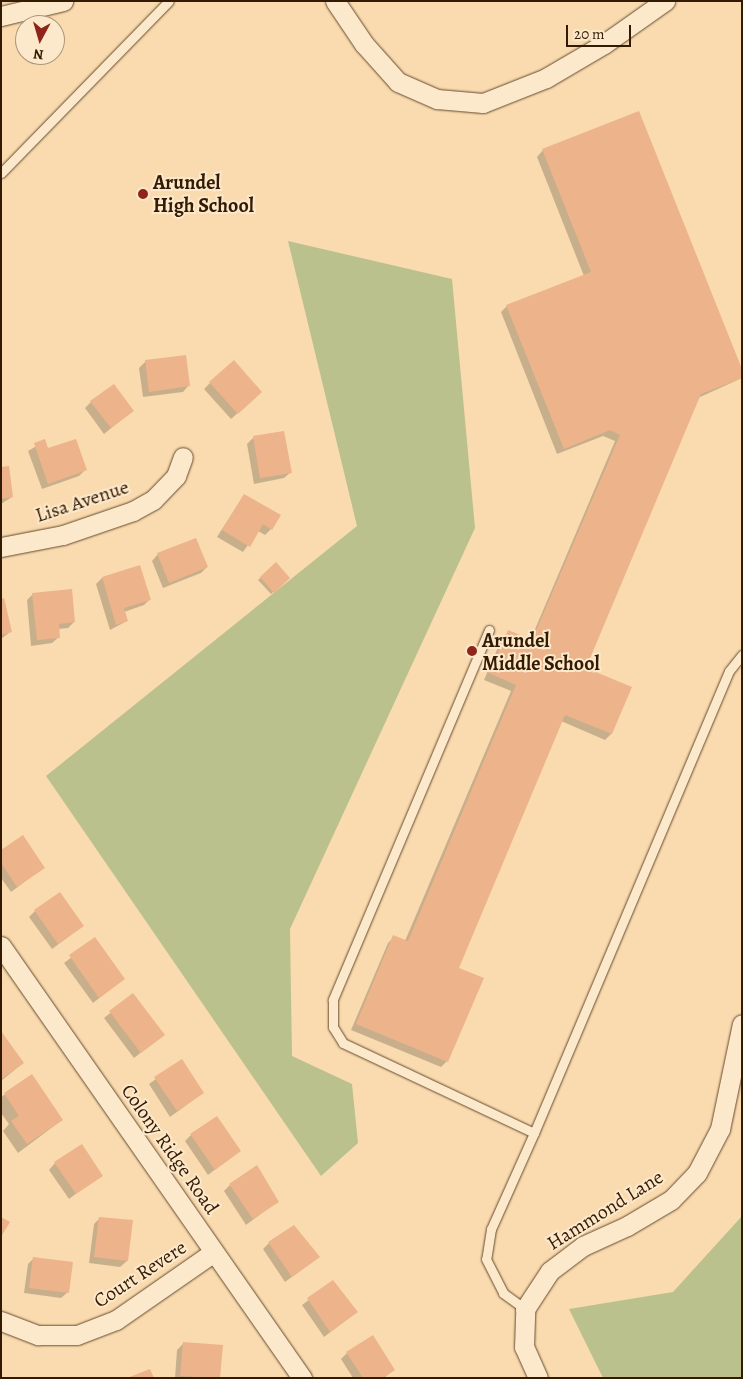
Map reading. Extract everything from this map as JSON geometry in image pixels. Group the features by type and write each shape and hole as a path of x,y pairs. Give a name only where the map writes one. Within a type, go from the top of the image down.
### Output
{"street":[{"path":"1,16 63,1"},
{"path":"335,1 364,44 398,82 437,99 483,103 546,78 604,44 665,1"},
{"name":"Lisa Avenue","path":"1,547 63,535 133,512 153,500 176,476 183,457"},
{"name":"Colony Ridge Road","path":"1,946 302,1378"},
{"name":"Hammond Lane","path":"525,1309 550,1271 583,1246 627,1226 670,1200 697,1173 720,1129 742,1024"},
{"name":"Court Revere","path":"1,1321 38,1335 77,1335 116,1320 214,1252"},
{"path":"525,1309 524,1347 538,1378"}],"lane":[{"path":"1,173 169,1"},
{"path":"489,630 333,1000 333,1026 343,1044 534,1133"},
{"path":"525,1309 503,1293 486,1259 491,1229 534,1133 729,671 742,654"}],"green space":[{"path":"288,241 452,279 475,528 290,929 292,1056 352,1084 358,1143 321,1176 46,776 357,526"},
{"path":"742,1216 742,1378 603,1378 569,1309 673,1292"}],"building":[{"name":"Arundel Middle School","path":"639,111 742,369 742,378 701,394 586,668 632,687 612,734 565,715 459,968 484,978 448,1062 356,1024 393,935 408,941 516,685 489,673 508,630 532,640 620,435 610,430 564,449 506,305 591,272 542,149"},
{"path":"186,355 190,386 149,392 145,360"},
{"path":"234,360 262,392 238,414 209,382"},
{"path":"114,384 134,411 111,428 90,401"},
{"path":"284,431 292,473 260,478 253,436"},
{"path":"45,439 48,448 76,439 87,470 48,484 34,443"},
{"path":"9,466 13,497 1,499 1,467"},
{"path":"244,494 281,515 272,530 263,524 250,547 222,530"},
{"path":"196,538 208,567 169,583 157,553"},
{"path":"276,562 290,578 274,593 260,577"},
{"path":"140,565 151,600 124,608 128,621 116,625 102,577"},
{"path":"72,589 75,622 59,624 60,638 37,640 32,593"},
{"path":"4,598 12,632 1,635 1,599"},
{"path":"23,835 45,868 17,887 1,863 1,850"},
{"path":"60,892 84,926 58,944 34,910"},
{"path":"95,937 125,979 99,998 69,955"},
{"path":"133,993 165,1035 141,1053 109,1011"},
{"path":"1,1031 24,1063 1,1079"},
{"path":"182,1059 204,1093 177,1111 154,1077"},
{"path":"32,1074 63,1120 27,1144 11,1121 19,1116 4,1093"},
{"path":"217,1116 241,1151 215,1170 190,1134"},
{"path":"82,1144 103,1176 76,1194 54,1162"},
{"path":"257,1165 279,1202 253,1219 229,1184"},
{"path":"1,1217 10,1222 1,1237"},
{"path":"99,1217 133,1220 128,1261 94,1257"},
{"path":"294,1225 320,1257 292,1277 268,1242"},
{"path":"33,1257 73,1262 69,1293 29,1288"},
{"path":"333,1280 358,1312 330,1332 307,1298"},
{"path":"373,1335 395,1370 383,1378 363,1378 346,1352"},
{"path":"183,1342 223,1345 220,1378 180,1376"},
{"path":"150,1369 154,1378 127,1378"}],"place":[{"name":"Arundel High School","path":"143,194"},
{"name":"Arundel Middle School","path":"472,651"}]}
